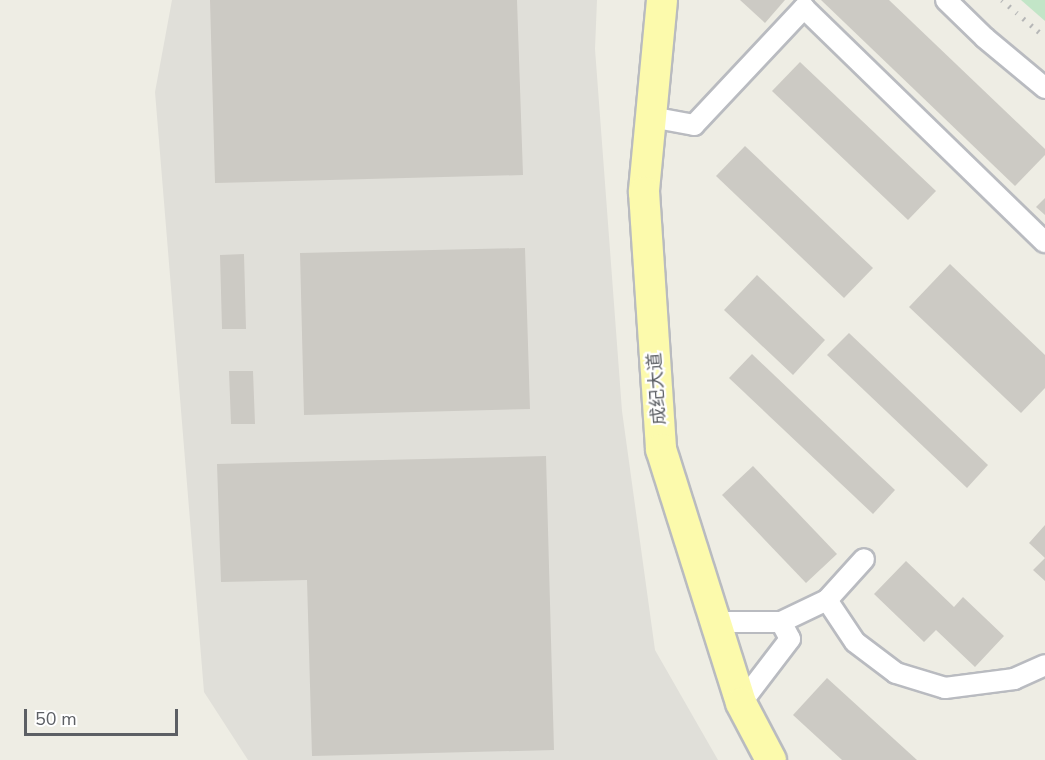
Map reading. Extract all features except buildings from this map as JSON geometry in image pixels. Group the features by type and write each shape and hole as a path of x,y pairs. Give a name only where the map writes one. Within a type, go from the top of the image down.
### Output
{"main road":[{"name":"成纪大道","path":"662,0 644,192 662,449 741,702 771,760"}],"street":[{"path":"946,0 985,38 1045,88"},
{"path":"651,117 694,125 804,8 1045,242"},
{"path":"716,622 781,622 827,600 864,559"},
{"path":"827,600 855,642 896,673 945,688 1014,679 1045,664"},
{"path":"741,702 790,639 781,622"}],"shaded area":[{"path":"172,0 597,0 595,49 622,411 655,650 718,760 248,760 204,692 155,92"}],"green space":[{"path":"1021,0 1045,0 1045,21"}],"railway":[{"path":"1002,0 1045,37"}]}
